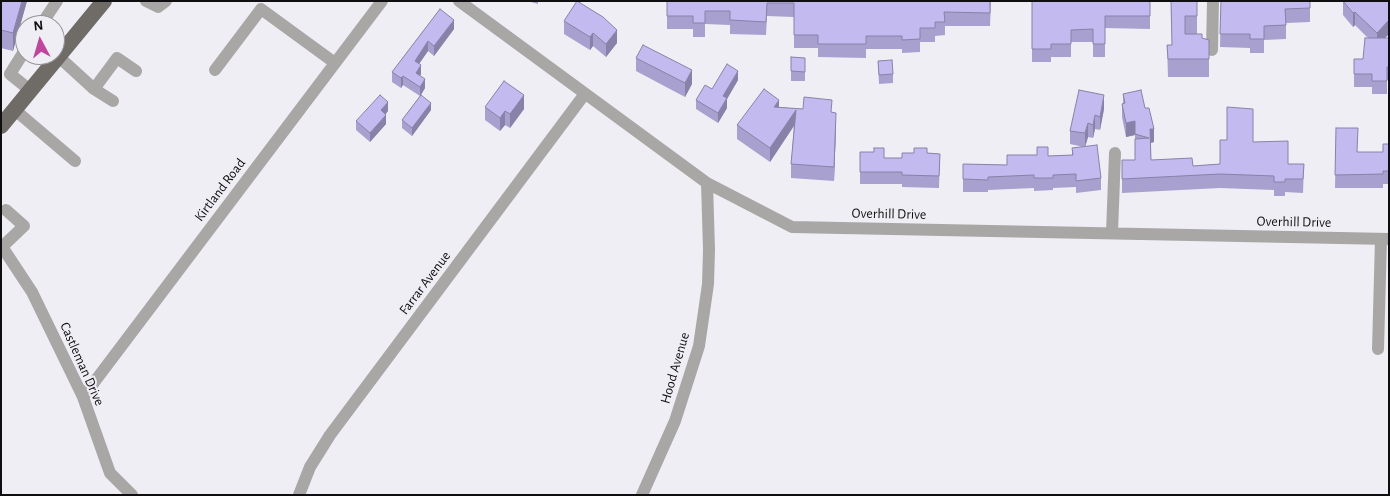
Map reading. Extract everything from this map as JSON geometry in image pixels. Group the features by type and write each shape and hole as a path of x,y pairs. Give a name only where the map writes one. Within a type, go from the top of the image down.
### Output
{"main road":[{"path":"65,50 104,1"},
{"path":"1,126 52,65"}],"street":[{"path":"48,15 57,1"},
{"path":"146,1 158,7 166,1"},
{"name":"Kirtland Road","path":"83,397 382,1"},
{"name":"Overhill Drive","path":"459,1 584,95 707,183 792,227 1385,239"},
{"path":"1212,1 1212,50"},
{"path":"215,70 263,5 335,63"},
{"path":"94,89 117,58 136,71"},
{"path":"15,62 6,72 31,91"},
{"path":"65,62 94,89 113,101"},
{"name":"Farrar Avenue","path":"299,495 310,467 330,435 584,95"},
{"path":"15,110 75,161"},
{"path":"1112,234 1115,153"},
{"name":"Hood Avenue","path":"642,495 675,422 700,346 709,267 707,183"},
{"path":"2,246 24,226 6,210"},
{"path":"1378,349 1385,239"},
{"name":"Castleman Drive","path":"2,246 32,292 83,397 110,473 132,495"}],"building":[{"path":"1,1 22,1 18,15 15,15 13,33 1,30"},
{"path":"577,1 603,17 617,30 606,44 593,33 590,37 564,21"},
{"path":"667,1 990,1 990,13 944,12 945,22 935,22 935,28 920,28 920,39 902,40 902,36 866,36 866,44 818,44 818,35 794,35 794,3 767,3 766,22 730,20 730,11 705,11 705,23 693,23 693,16 667,16"},
{"path":"1032,1 1150,1 1150,16 1105,16 1105,44 1093,44 1093,29 1071,30 1071,44 1051,44 1051,49 1032,49"},
{"path":"1171,1 1197,1 1197,16 1185,16 1185,34 1202,34 1202,38 1209,40 1209,59 1168,59 1167,45 1172,45"},
{"path":"1221,1 1310,1 1310,8 1285,9 1286,25 1264,26 1264,39 1250,39 1250,34 1220,34"},
{"path":"1343,1 1389,1 1389,20 1377,33 1355,12 1353,13"},
{"path":"440,9 454,20 434,46 428,41 415,61 421,65 416,73 425,79 420,87 403,76 401,78 392,72"},
{"path":"1365,38 1389,38 1387,81 1372,81 1372,74 1354,74 1354,59 1363,59"},
{"path":"643,45 692,70 685,83 636,58"},
{"path":"791,57 805,58 805,72 791,71"},
{"path":"892,60 893,74 879,75 878,61"},
{"path":"727,64 738,71 723,96 727,98 718,113 696,100 705,85 712,89"},
{"path":"504,81 524,95 510,114 505,111 500,118 485,107"},
{"path":"764,89 779,100 774,107 803,109 804,97 832,100 831,112 836,113 834,167 791,164 796,110 770,148 737,125"},
{"path":"1079,90 1104,95 1100,117 1095,115 1093,125 1088,123 1085,133 1070,131"},
{"path":"1141,90 1145,108 1149,108 1154,129 1150,129 1151,160 1192,158 1193,166 1220,164 1220,140 1227,140 1227,107 1253,109 1253,142 1288,141 1288,164 1304,164 1303,179 1285,179 1285,182 1274,182 1274,176 1220,174 1122,179 1122,160 1135,160 1135,139 1149,138 1135,134 1135,121 1126,123 1122,104 1125,103 1123,94"},
{"path":"380,95 388,102 381,110 386,115 370,133 356,121"},
{"path":"421,95 431,103 412,128 402,120"},
{"path":"1336,128 1358,128 1357,152 1383,152 1383,144 1389,144 1389,171 1383,171 1383,174 1335,175"},
{"path":"1097,145 1101,178 1076,181 1076,174 1053,175 1053,178 1034,178 1034,175 988,177 988,180 963,179 963,164 1007,165 1007,155 1037,155 1037,147 1048,147 1048,156 1073,155 1072,148"},
{"path":"874,148 884,148 884,158 902,158 902,153 914,153 914,148 927,148 927,153 940,154 939,176 902,175 902,172 860,172 860,152 874,152"}]}
